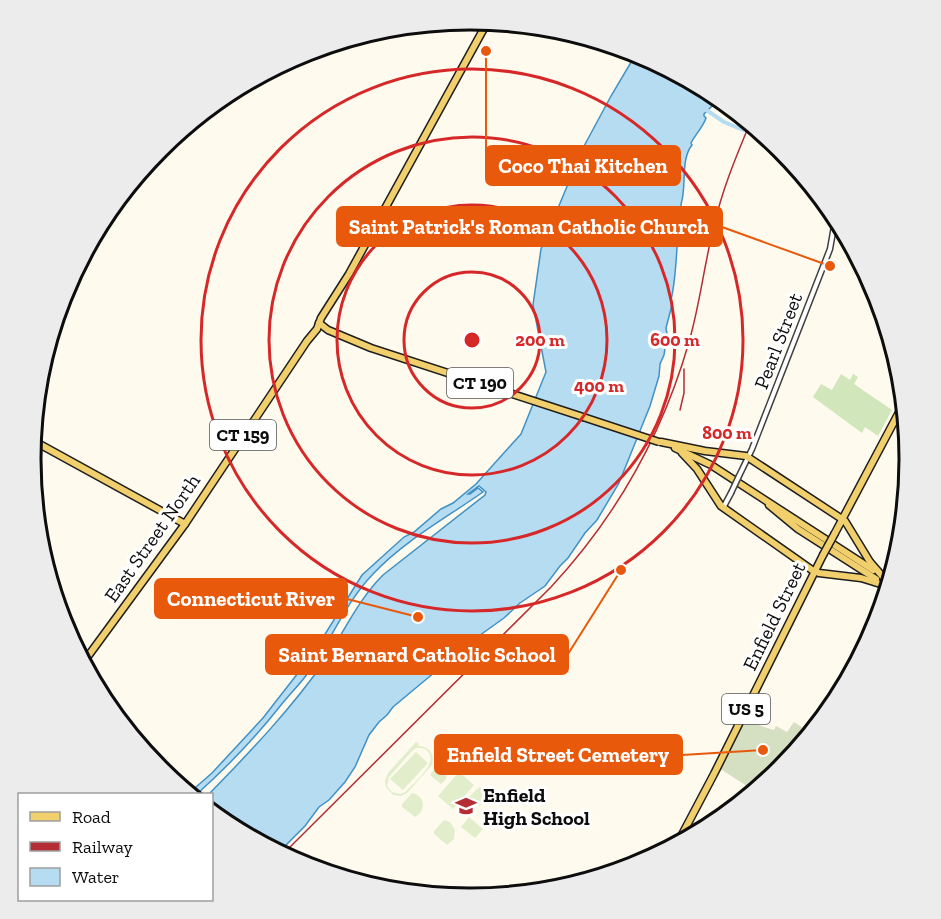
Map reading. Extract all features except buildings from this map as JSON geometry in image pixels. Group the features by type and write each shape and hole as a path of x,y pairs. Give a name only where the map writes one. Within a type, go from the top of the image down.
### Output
{"main road":[{"name":"East Street North","path":"88,655 185,524 317,329 483,30"},
{"name":"CT 190","path":"319,322 328,330 375,350 674,447 707,463 883,577"},
{"name":"Enfield Street","path":"683,832 823,555 897,415"},
{"path":"660,442 705,451 742,455 748,458 846,522 870,562 883,576"},
{"path":"42,445 185,524"},
{"path":"674,447 693,464 723,508 815,572 881,583"},
{"name":"CT 190","path":"757,495 798,529 882,581"}],"street":[{"name":"Pearl Street","path":"723,508 748,458 830,249 833,230"}],"green space":[{"path":"841,374 850,380 853,374 858,377 854,384 892,410 878,436 865,427 862,433 813,397 821,384 832,390"},
{"path":"743,720 774,730 776,726 787,732 794,722 804,729 774,763 748,787 719,768"},
{"path":"416,742 418,746 425,747 432,754 432,765 407,793 401,796 393,795 386,787 385,781 388,773","holes":["416,748 425,749 429,753 430,763 405,792 400,794 392,792 387,786 389,777"]},
{"path":"416,752 428,763 403,790 390,779"},
{"path":"438,765 447,773 446,779 441,784 431,776"},
{"path":"459,772 474,785 453,809 438,796"},
{"path":"480,787 489,796 488,799 484,804 473,804 468,798"},
{"path":"412,793 420,797 423,804 421,811 415,817 402,807"},
{"path":"469,817 483,829 475,838 461,827"},
{"path":"444,820 450,822 455,830 454,839 447,845 434,834"}],"water":[{"path":"631,62 660,74 713,105 704,114 706,118 691,143 686,158 672,305 666,328 664,355 650,406 619,483 597,520 545,586 476,638 393,707 369,735 355,767 345,782 329,800 319,807 305,826 284,847 232,817 213,803 213,793 210,793 299,695 326,659 374,585 383,575 485,495 486,492 479,486 468,494 478,488 483,492 412,540 373,574 354,597 302,681 262,729 230,762 199,792 195,788 212,773 263,718 312,655 362,575 404,537 414,532 476,484 521,434 546,372 533,305 541,249 583,148"}],"waterway":[{"path":"705,109 724,122 743,130"}],"railway":[{"path":"289,848 551,587 575,560 617,503 651,442 678,377 693,328 717,213 747,131"},
{"path":"680,410 684,393 684,369"}],"place":[{"name":"Coco Thai Kitchen","path":"486,51"},
{"name":"Saint Patrick's Roman Catholic Church","path":"830,266"},
{"name":"Saint Bernard Catholic School","path":"621,570"},
{"name":"Connecticut River","path":"418,617"},
{"name":"Enfield Street Cemetery","path":"763,750"},
{"name":"Enfield High School","path":"466,806"}]}
